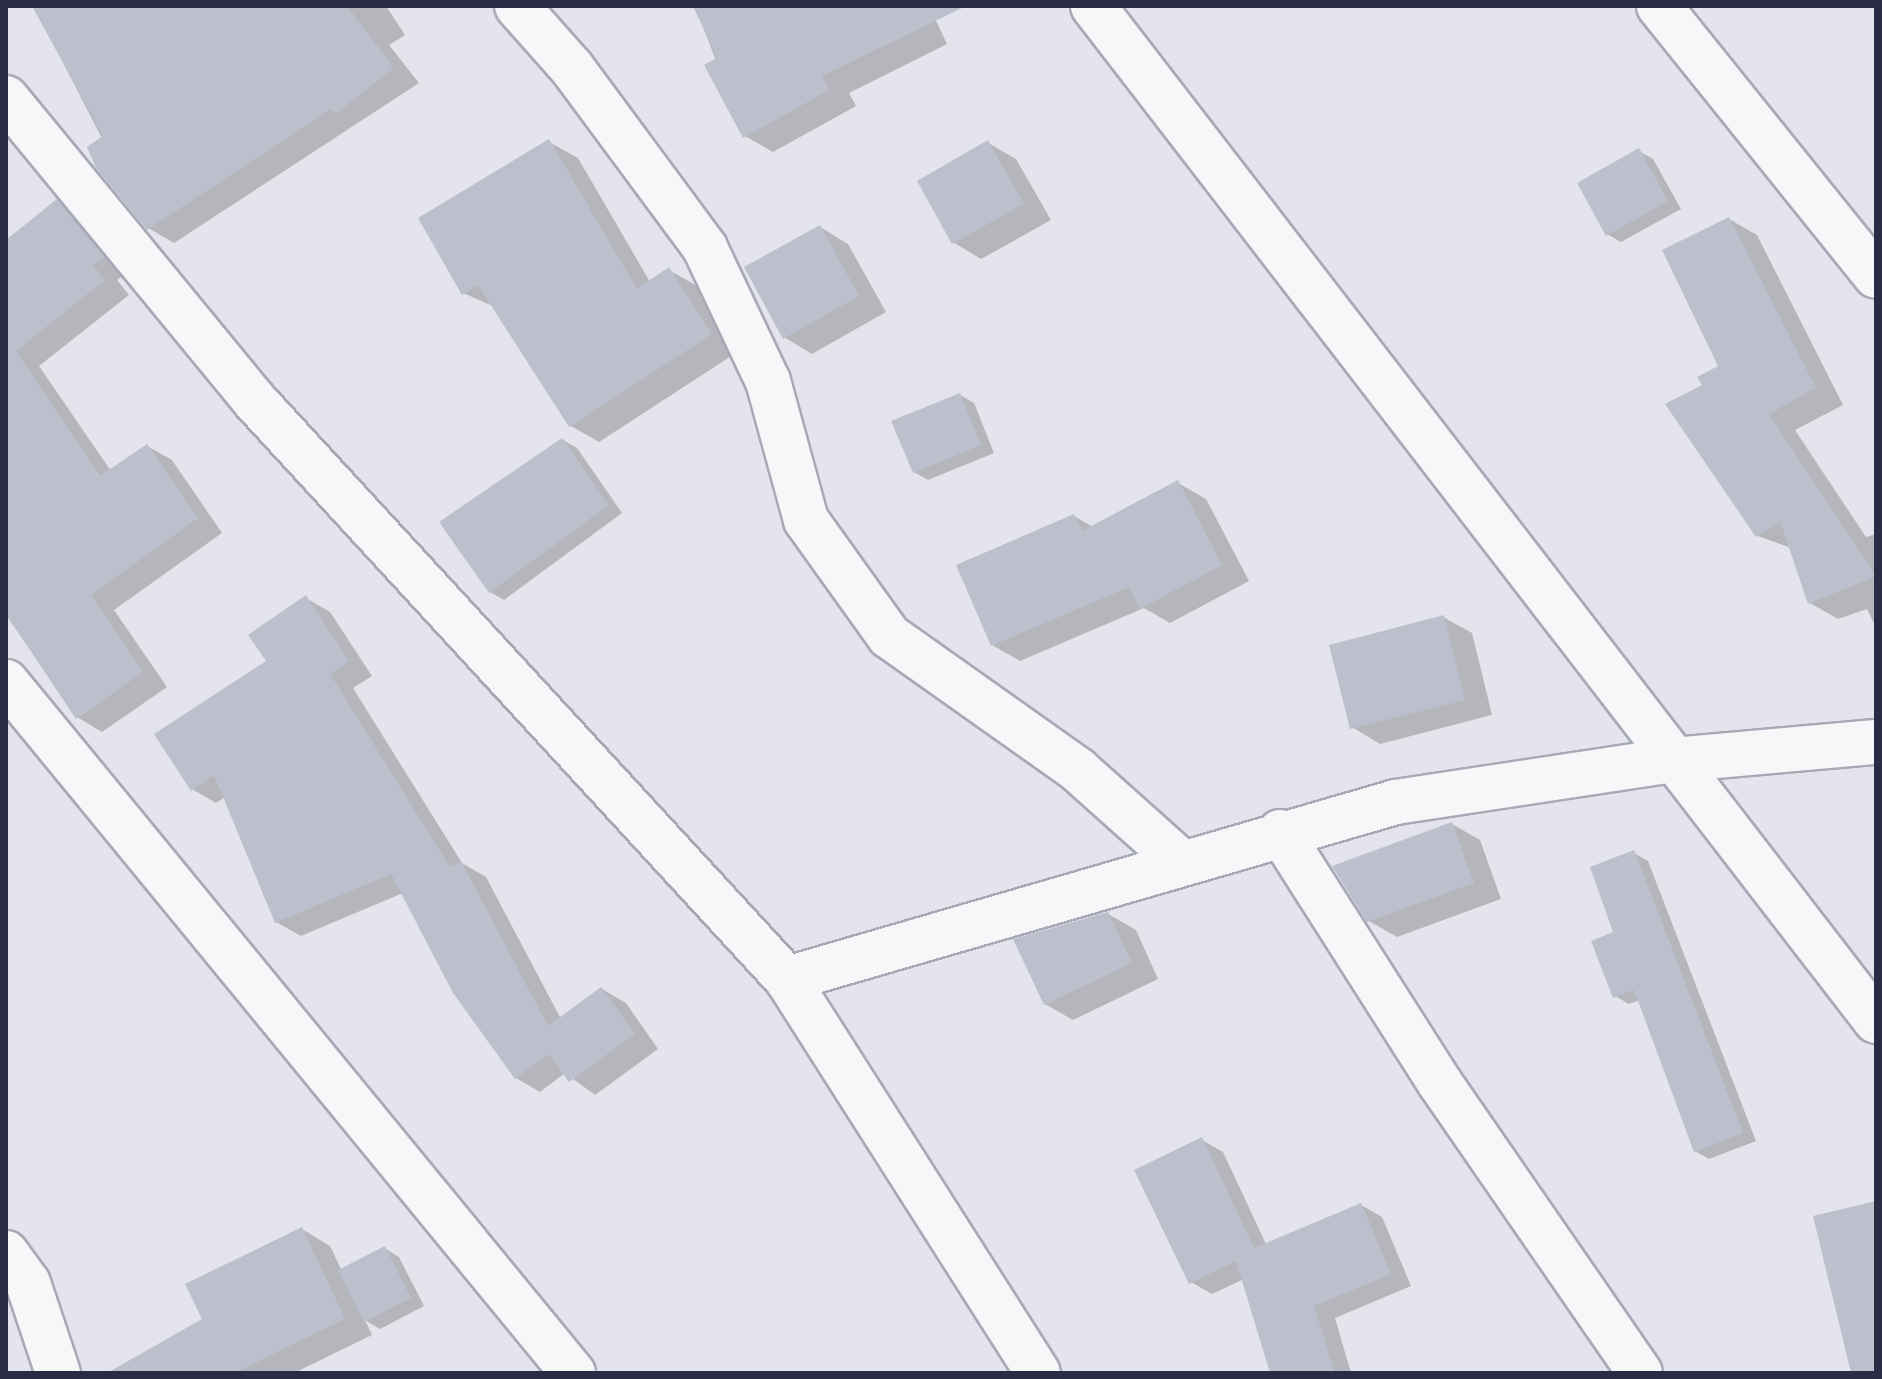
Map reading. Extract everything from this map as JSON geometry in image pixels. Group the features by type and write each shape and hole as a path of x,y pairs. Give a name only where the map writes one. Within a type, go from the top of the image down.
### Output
{"street":[{"path":"517,6 572,68 705,248 768,381 806,520 889,636 1078,770 1181,862"},
{"path":"1093,6 1876,1021"},
{"path":"1659,6 1876,276"},
{"path":"6,98 254,400 787,979 1038,1373"},
{"path":"6,682 573,1373"},
{"path":"787,979 1280,832 1396,802 1673,760 1876,742"},
{"path":"1280,832 1440,1083 1640,1373"},
{"path":"6,1253 28,1283 58,1373"}],"building":[{"path":"32,6 347,6 394,68 335,114 331,109 147,230 96,168 87,147 103,136"},
{"path":"693,6 966,6 822,76 829,90 743,138 704,65 717,58"},
{"path":"549,139 637,289 669,267 712,334 569,427 478,285 462,295 418,218"},
{"path":"988,140 1024,204 952,244 917,181"},
{"path":"1639,148 1668,201 1606,236 1577,183"},
{"path":"57,199 105,258 93,265 105,280 16,351 100,476 147,444 198,518 91,595 143,672 76,719 6,614 6,240"},
{"path":"1729,217 1816,388 1769,414 1876,576 1808,604 1780,521 1756,537 1665,404 1702,385 1697,377 1718,366 1662,250"},
{"path":"820,225 859,296 783,339 744,267"},
{"path":"960,393 981,445 913,473 891,421"},
{"path":"562,438 609,505 489,593 439,522"},
{"path":"1178,480 1222,565 1140,609 1129,587 991,646 956,565 1074,514 1082,531"},
{"path":"306,595 349,661 330,674 450,867 461,861 548,1026 601,987 635,1034 569,1082 548,1054 515,1079 453,993 391,874 275,923 214,775 191,791 154,734 266,661 248,635"},
{"path":"1444,615 1465,700 1350,729 1329,645"},
{"path":"1452,822 1474,883 1367,922 1332,866"},
{"path":"1634,850 1743,1133 1694,1152 1634,990 1613,998 1591,941 1613,932 1590,867"},
{"path":"1108,912 1132,963 1044,1005 1013,939"},
{"path":"1202,1137 1254,1248 1361,1203 1391,1274 1314,1306 1335,1373 1270,1373 1236,1261 1189,1284 1134,1170"},
{"path":"1876,1201 1876,1373 1851,1373 1813,1216"},
{"path":"302,1227 345,1319 234,1373 107,1373 202,1319 185,1284"},
{"path":"385,1246 411,1298 364,1322 338,1270"}]}
